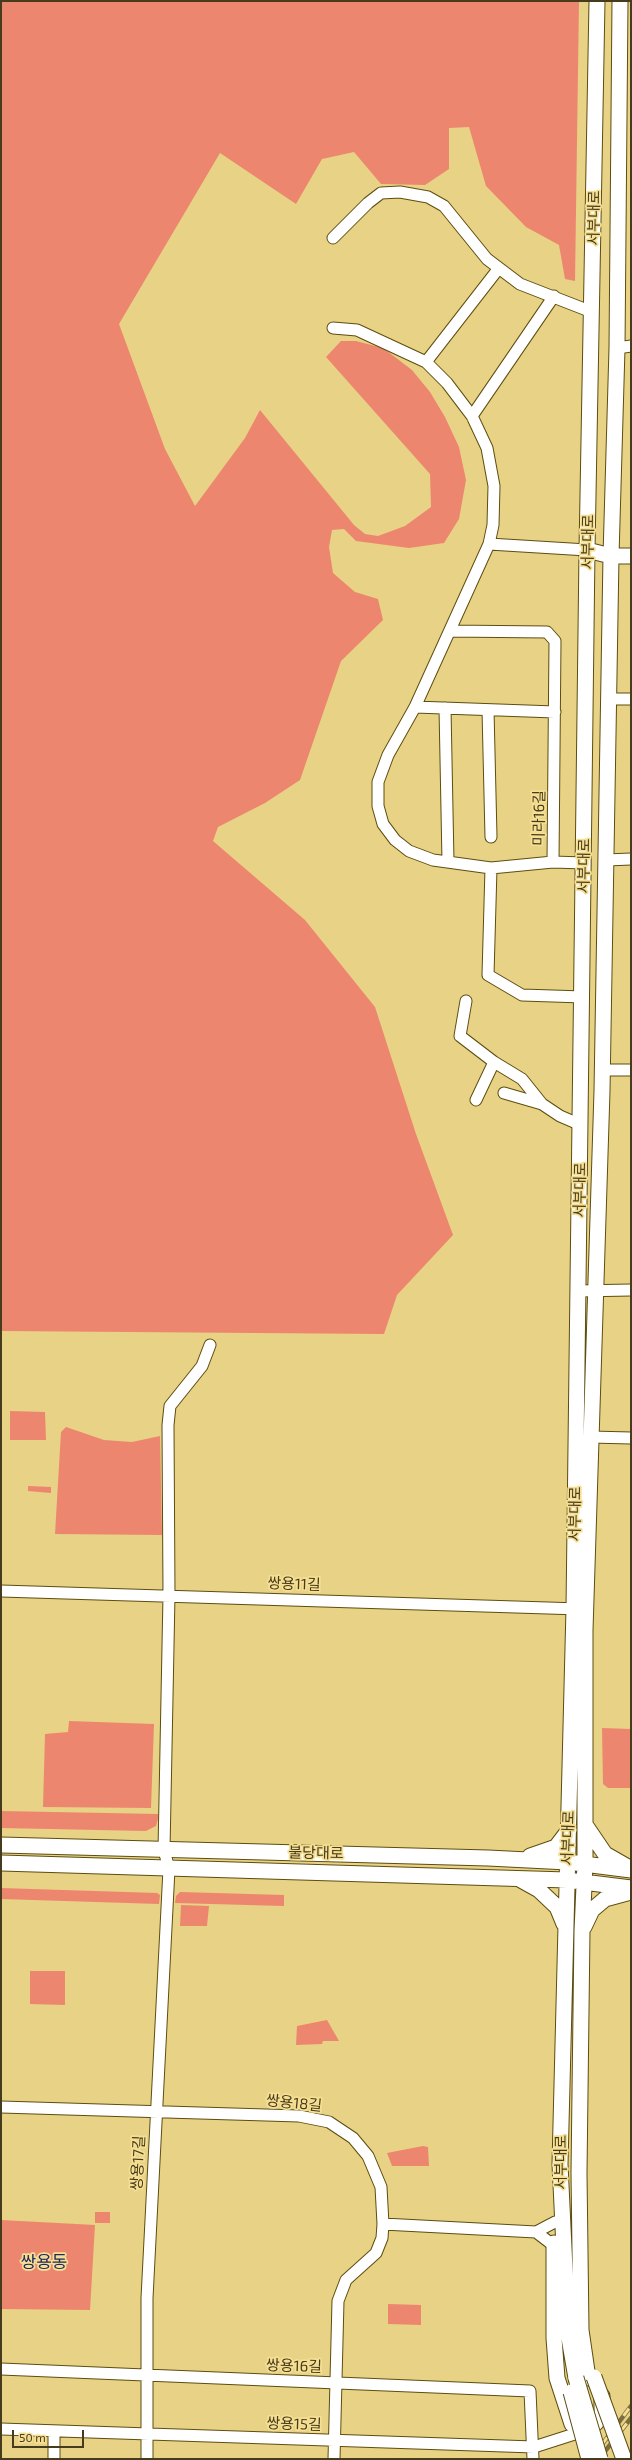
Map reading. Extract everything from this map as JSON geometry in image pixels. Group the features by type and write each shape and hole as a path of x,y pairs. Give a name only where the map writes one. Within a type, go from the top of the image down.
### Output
{"main road":[{"name":"서부대로","path":"574,2331 579,2173 582,1931 585,1863 580,1609 578,1291 583,996 587,550 597,1"},
{"name":"서부대로","path":"574,2331 560,2164 569,1830 590,1437 595,1291 602,1070 611,556 624,347 620,1"},
{"path":"587,550 611,556 631,556"},
{"path":"585,1824 605,1854 631,1867"},
{"path":"515,1860 546,1852 556,1847 569,1830"},
{"name":"불당대로","path":"1,1845 568,1862 631,1870"},
{"name":"불당대로","path":"1,1863 518,1878 584,1881 631,1888"},
{"path":"518,1878 539,1890 557,1907 566,1930"},
{"path":"582,1931 592,1910 605,1899 631,1892"},
{"path":"560,2164 553,2245 554,2338 557,2378 572,2424 584,2431 596,2423 602,2413 602,2394 592,2348 587,2304 587,2250 579,2173"},
{"path":"589,2459 575,2415 581,2378 588,2349 574,2331 566,2348 581,2378 624,2459"},
{"path":"581,2378 600,2459"},
{"path":"581,2378 595,2409 614,2459"}],"street":[{"path":"333,238 368,203 381,193 400,192 428,197 444,206 487,259 520,284 592,312"},
{"path":"333,328 357,330 426,362 499,268"},
{"path":"472,416 554,296"},
{"name":"미라16길","path":"426,362 447,383 472,416 487,448 494,486 493,525 490,544 414,707 388,755 378,782 378,806 383,824 394,840 409,851 433,860 491,868 553,862 555,641 547,632 450,631"},
{"path":"490,544 587,550"},
{"path":"609,699 631,699"},
{"path":"414,707 555,712"},
{"path":"445,708 448,862"},
{"path":"488,710 491,837"},
{"path":"606,860 631,859"},
{"path":"553,862 584,863"},
{"path":"491,868 488,975 522,995 583,996"},
{"path":"466,1001 460,1036 494,1062 522,1079 542,1104"},
{"path":"476,1100 494,1062"},
{"path":"602,1070 631,1070"},
{"path":"504,1093 542,1104 560,1116 581,1125"},
{"path":"578,1291 631,1290"},
{"name":"쌍용17길","path":"147,2459 147,2298 155,2112 169,1868 164,1850 169,1595 168,1425 170,1406 202,1366 210,1345"},
{"path":"590,1437 631,1438"},
{"name":"쌍용11길","path":"1,1591 169,1595 580,1609"},
{"name":"쌍용18길","path":"1,2107 299,2116 329,2122 353,2138 368,2156 381,2187 383,2224 382,2238 376,2253 346,2280 338,2301 334,2459"},
{"path":"383,2224 536,2232 555,2222"},
{"path":"536,2232 553,2245"},
{"name":"쌍용16길","path":"1,2369 530,2391 534,2447"},
{"name":"쌍용15길","path":"1,2429 54,2432 534,2447 584,2431"},
{"path":"54,2432 54,2459"},
{"path":"533,2459 534,2447"}],"shaded area":[{"path":"1,1 579,1 575,281 565,279 559,245 526,227 486,186 469,127 449,128 449,169 425,185 381,184 354,152 322,159 296,204 220,153 119,324 165,449 195,506 245,438 260,410 354,525 365,534 378,536 405,526 431,507 430,474 326,357 341,341 356,341 383,348 412,370 430,392 445,417 459,447 466,480 459,519 444,543 409,548 356,541 344,529 332,530 329,547 333,573 355,592 378,599 383,620 341,661 300,780 265,803 218,827 213,841 305,920 375,1007 416,1134 453,1235 397,1295 384,1334 1,1331"},
{"path":"10,1411 45,1412 46,1440 10,1440"},
{"path":"66,1427 104,1440 132,1442 160,1436 162,1535 55,1534 61,1432"},
{"path":"28,1486 51,1487 51,1493 28,1491"},
{"path":"69,1721 154,1724 151,1808 43,1807 45,1734 68,1732"},
{"path":"602,1728 631,1729 631,1788 608,1788 603,1784"},
{"path":"1,1811 158,1814 158,1819 156,1826 146,1831 1,1828"},
{"path":"1,1888 157,1893 160,1895 159,1904 1,1899"},
{"path":"180,1892 284,1895 284,1906 175,1903 176,1896"},
{"path":"181,1905 209,1906 207,1926 180,1926"},
{"path":"30,1971 65,1971 65,2005 30,2004"},
{"path":"327,2020 339,2041 323,2041 322,2044 296,2045 297,2026"},
{"path":"423,2146 428,2147 429,2166 392,2166 387,2153"},
{"path":"95,2212 110,2212 110,2223 95,2223"},
{"path":"1,2220 95,2225 90,2310 1,2309"},
{"path":"388,2304 421,2305 421,2325 388,2324"}],"railway":[{"path":"591,2459 631,2406"},
{"path":"599,2459 631,2418"}],"district":[{"name":"쌍용동","path":"44,2262"}]}
